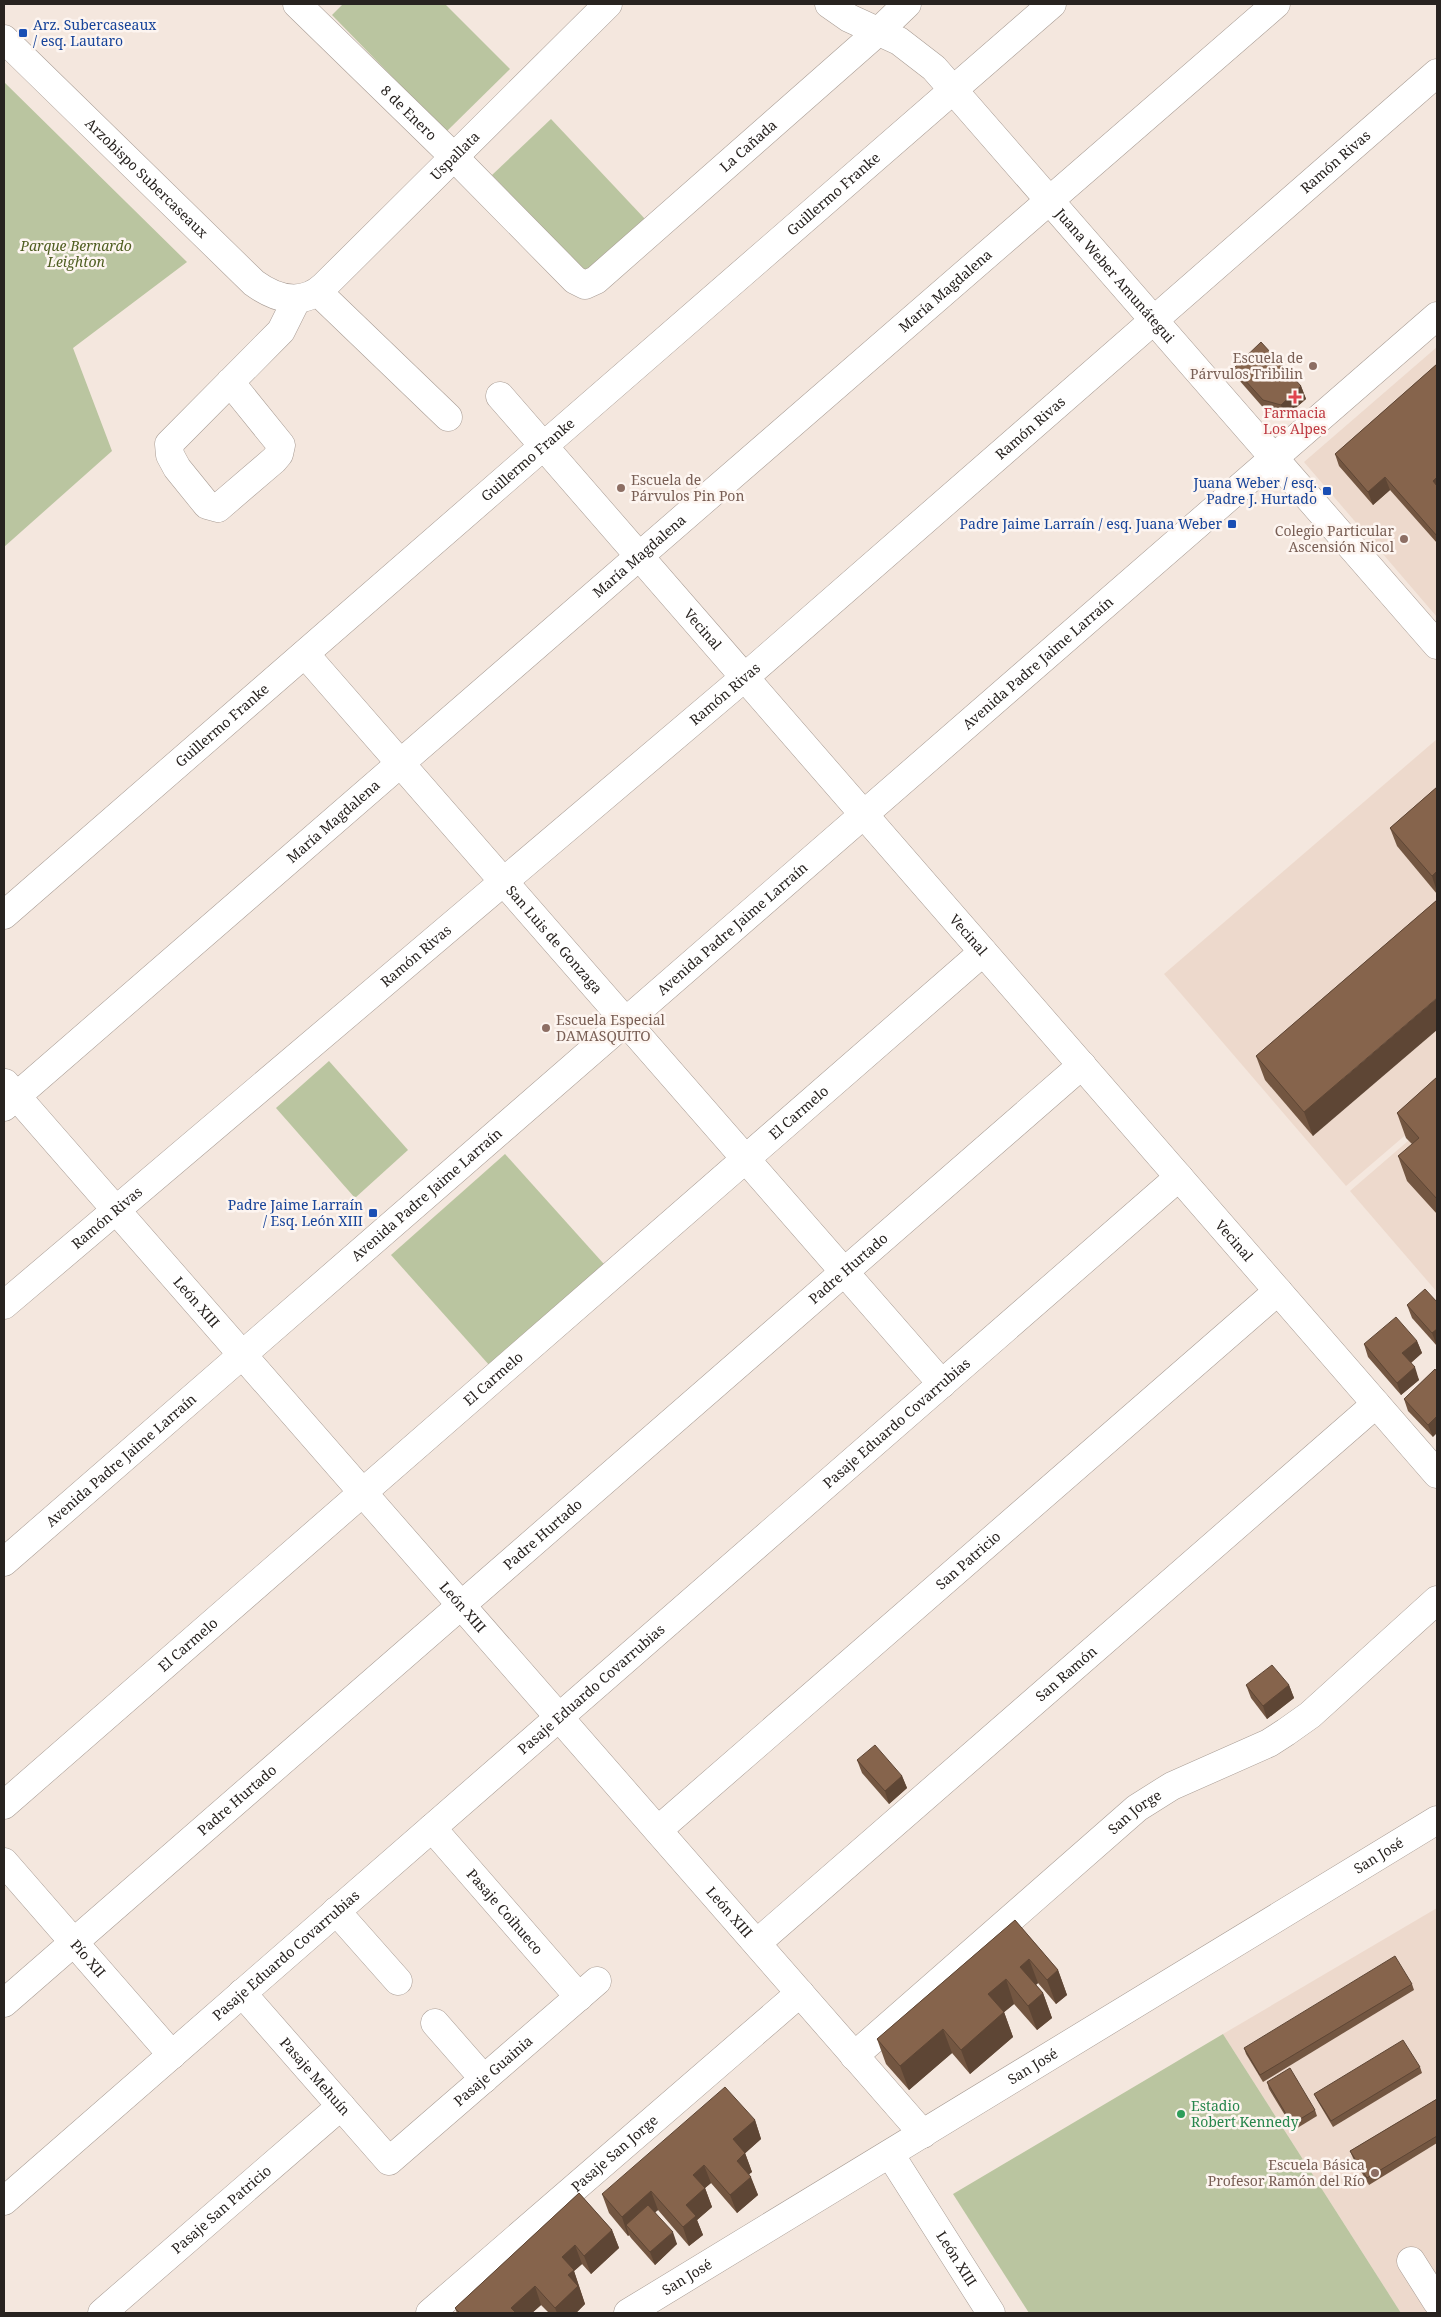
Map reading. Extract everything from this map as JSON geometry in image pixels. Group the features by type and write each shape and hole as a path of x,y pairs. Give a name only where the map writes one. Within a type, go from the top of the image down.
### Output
{"street":[{"name":"Uspallata","path":"230,382 281,332 307,296 454,156 608,4"},
{"name":"Juana Weber Amunátegui","path":"829,4 849,18 880,30 917,53 934,68 1437,645"},
{"name":"La Cañada","path":"585,284 596,280 880,30 907,4"},
{"name":"Guillermo Franke","path":"4,915 1052,4"},
{"name":"María Magdalena","path":"8,1095 400,763 1276,4"},
{"name":"8 de Enero","path":"305,6 576,280 585,284"},
{"name":"Arzobispo Subercaseaux","path":"4,40 254,283 277,296 307,296"},
{"name":"Ramón Rivas","path":"4,1305 745,677 1437,73"},
{"path":"307,296 448,417"},
{"name":"Avenida Padre Jaime Larraín","path":"4,1562 1437,316"},
{"name":"Vecinal","path":"500,396 1437,1474"},
{"name":"San Luis de Gonzaga","path":"305,654 942,1384"},
{"name":"El Carmelo","path":"4,1805 983,952"},
{"name":"Padre Hurtado","path":"4,2003 1082,1065"},
{"name":"León XIII","path":"8,1095 115,1209 923,2134"},
{"name":"Pasaje Eduardo Covarrubias","path":"4,2201 1179,1177"},
{"name":"San Patricio","path":"658,1830 1278,1290"},
{"name":"San Ramón","path":"757,1943 1376,1404"},
{"name":"San Jorge","path":"854,2056 1137,1808 1172,1786 1286,1732 1310,1715 1437,1600"},
{"name":"San José","path":"628,2313 1437,1820"},
{"name":"Pasaje Coihueco","path":"432,1828 588,1989"},
{"name":"Pío XII","path":"4,1862 172,2055"},
{"path":"336,1911 398,1981"},
{"name":"Pasaje Guainia","path":"389,2161 588,1989"},
{"name":"Pasaje Mehuín","path":"242,1993 389,2161"},
{"name":"Pasaje San Jorge","path":"430,2313 800,1993"},
{"path":"435,2023 484,2079"},
{"name":"Pasaje San Patricio","path":"102,2313 341,2106"},
{"name":"León XIII","path":"890,2154 991,2313"},
{"path":"1411,2261 1437,2302"}],"shaded area":[{"name":"Colegio Particular Ascensión Nicol","path":"1437,347 1437,617 1304,462"},
{"path":"1437,739 1437,1108 1346,1186 1164,974"},
{"path":"1437,1116 1437,1292 1350,1191"},
{"name":"Escuela Básica Profesor Ramón del Río","path":"1437,1908 1437,2313 1401,2313 1223,2034"}],"green space":[{"path":"343,4 445,4 510,69 446,132 332,15"},
{"name":"Parque Bernardo Leighton","path":"4,82 187,262 73,348 112,451 4,547"},
{"path":"551,119 645,219 586,274 492,175"},
{"path":"329,1061 408,1150 355,1198 276,1108"},
{"path":"505,1154 612,1273 498,1375 391,1255"},
{"name":"Estadio Robert Kennedy","path":"1223,2034 1401,2313 1029,2313 953,2194"}],"building":[{"path":"1261,342 1301,386 1281,405 1263,400 1234,368"},
{"path":"1437,364 1437,477 1433,481 1437,486 1437,536 1385,477 1368,492 1335,454"},
{"path":"1437,787 1437,871 1432,876 1390,828"},
{"path":"1437,900 1437,998 1304,1112 1256,1056"},
{"path":"1437,1077 1437,1199 1398,1156 1419,1138 1397,1113"},
{"path":"1425,1289 1437,1302 1437,1329 1432,1333 1407,1305"},
{"path":"1396,1317 1417,1341 1402,1353 1415,1367 1397,1383 1364,1344"},
{"path":"1435,1369 1437,1372 1437,1416 1428,1425 1404,1399"},
{"path":"1272,1665 1289,1685 1263,1706 1246,1685"},
{"path":"875,1745 902,1776 885,1791 857,1760"},
{"path":"1015,1920 1058,1970 1047,1980 1029,1959 1020,1967 1043,1993 1028,2006 1006,1979 988,1994 1004,2012 961,2050 943,2029 900,2066 877,2039"},
{"path":"1395,1956 1412,1984 1260,2075 1244,2048"},
{"path":"1403,2040 1420,2067 1331,2121 1314,2094"},
{"path":"1290,2068 1315,2110 1292,2124 1267,2082"},
{"path":"725,2087 755,2120 733,2139 745,2153 737,2161 751,2177 730,2195 704,2165 693,2175 705,2188 686,2205 696,2216 683,2227 651,2191 622,2217 602,2194"},
{"path":"1437,2099 1437,2136 1367,2178 1350,2151"},
{"path":"579,2193 612,2230 584,2256 575,2245 562,2257 574,2270 568,2275 578,2286 555,2308 535,2286 511,2308 516,2313 460,2313 455,2308"},
{"path":"648,2205 673,2232 650,2252 626,2225"}],"place":[{"name":"Arz. Subercaseaux / esq. Lautaro","path":"23,33"},
{"name":"Escuela de Párvulos Tribilin","path":"1313,366"},
{"name":"Farmacia Los Alpes","path":"1295,397"},
{"name":"Escuela de Párvulos Pin Pon","path":"621,488"},
{"name":"Juana Weber / esq. Padre J. Hurtado","path":"1327,491"},
{"name":"Padre Jaime Larraín / esq. Juana Weber","path":"1232,524"},
{"name":"Colegio Particular Ascensión Nicol","path":"1404,539"},
{"name":"Escuela Especial DAMASQUITO","path":"546,1028"},
{"name":"Padre Jaime Larraín / Esq. León XIII","path":"373,1213"},
{"name":"Estadio Robert Kennedy","path":"1181,2114"},
{"name":"Escuela Básica Profesor Ramón del Río","path":"1375,2173"}]}
